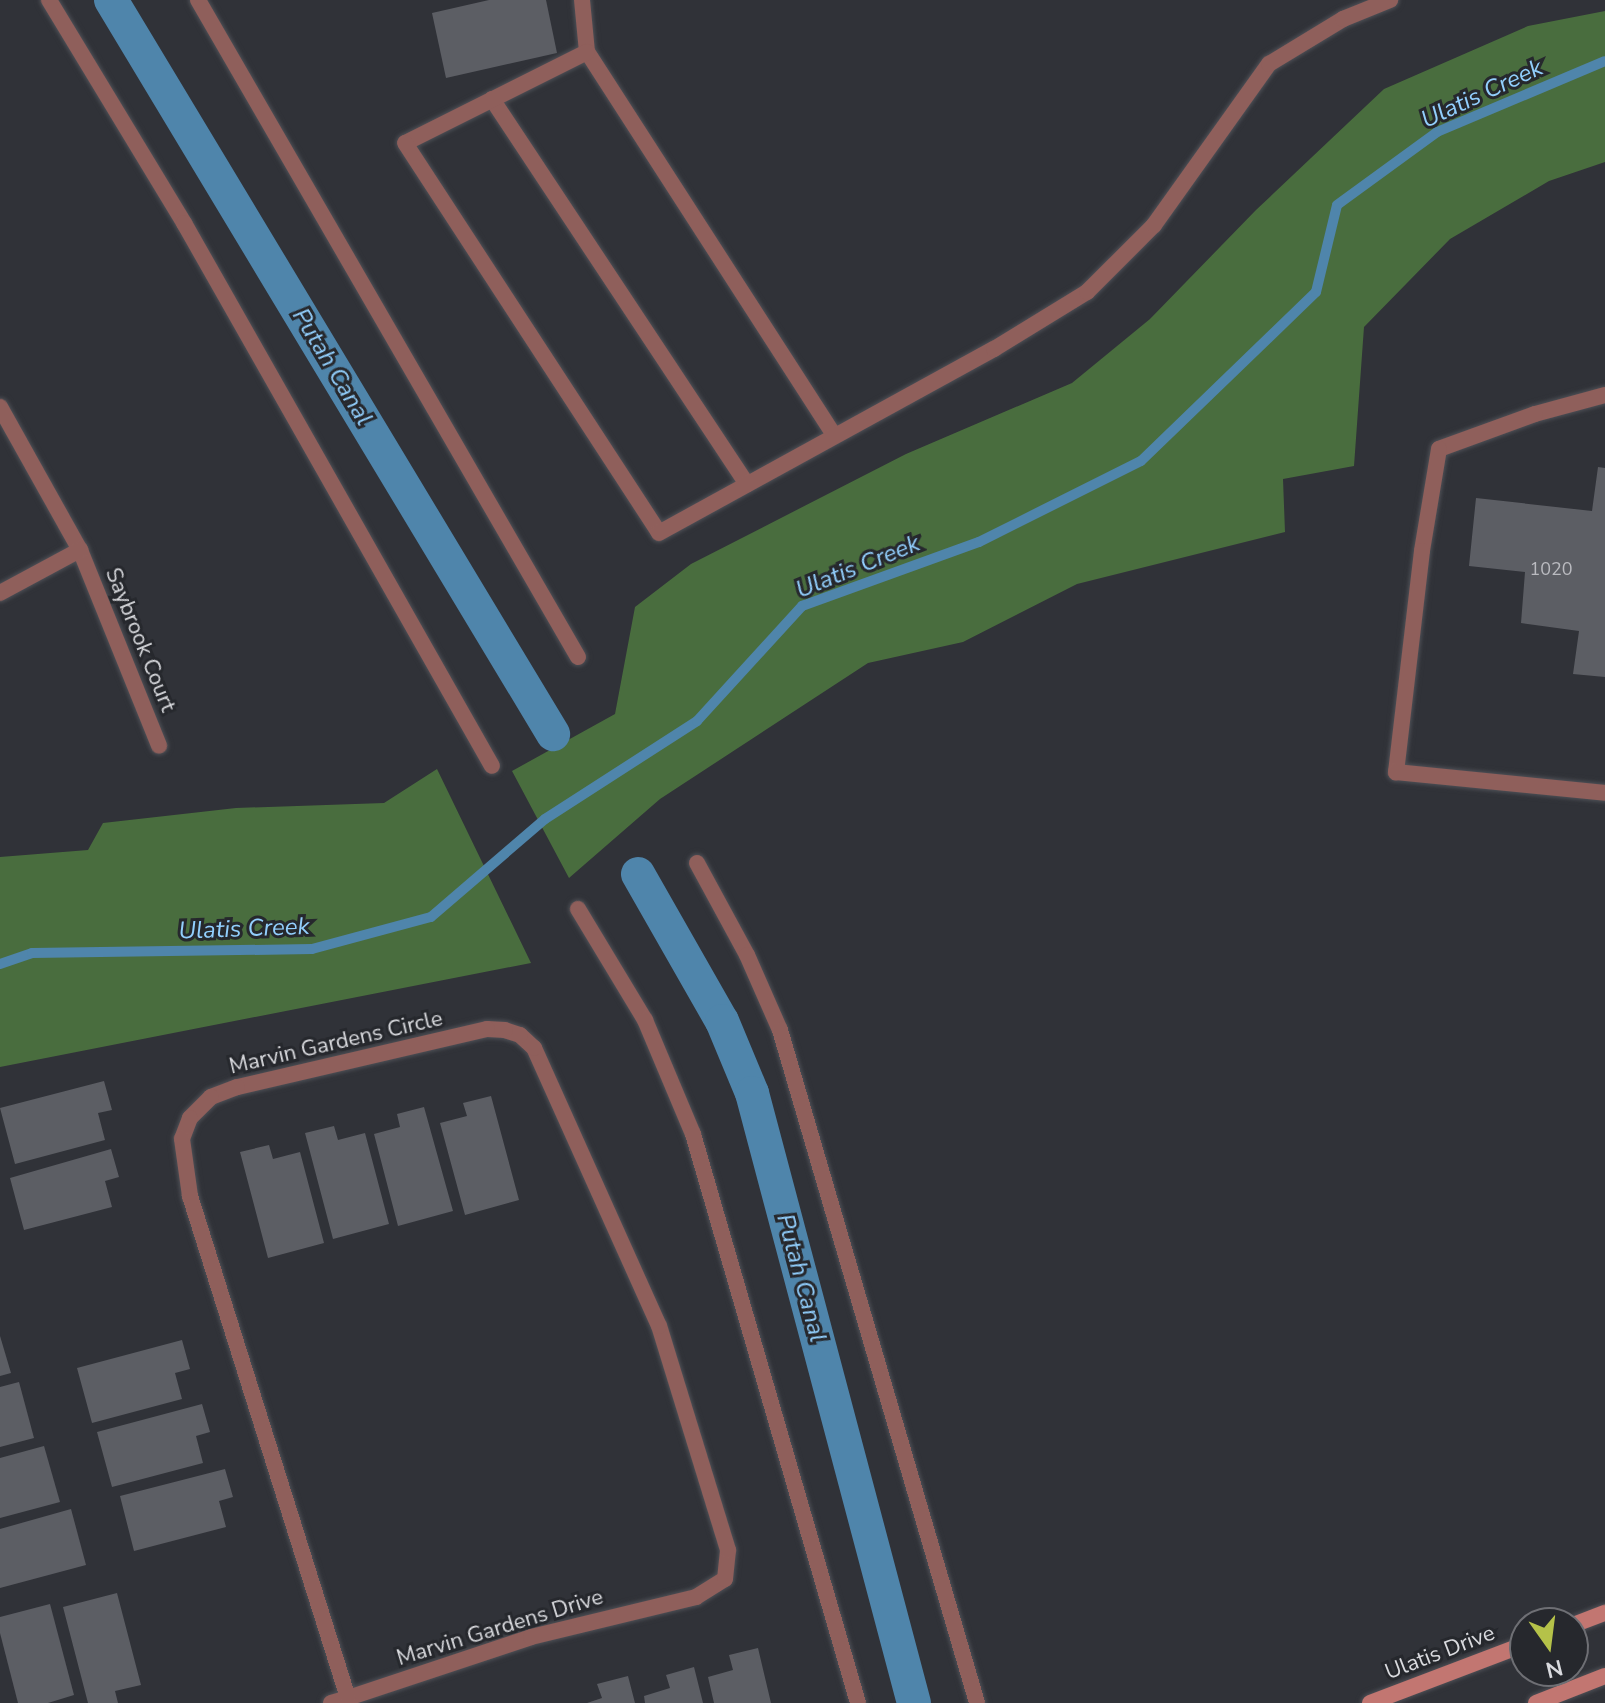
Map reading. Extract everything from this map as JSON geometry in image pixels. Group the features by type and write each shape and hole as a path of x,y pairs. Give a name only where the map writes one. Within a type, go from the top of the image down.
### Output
{"main road":[{"name":"Ulatis Drive","path":"1370,1703 1509,1650"},
{"path":"1542,1702 1605,1676"}],"street":[{"path":"49,0 184,223 492,766"},
{"path":"198,0 578,657"},
{"path":"582,0 587,52 834,435"},
{"path":"587,52 405,143 659,533 994,349 1087,292 1154,225 1269,64 1343,19 1389,0"},
{"path":"492,99 747,484"},
{"path":"1605,395 1535,414 1439,449 1422,551 1396,772 1605,793"},
{"name":"Saybrook Court","path":"0,407 80,550 159,746"},
{"path":"0,593 80,550"},
{"path":"697,863 747,955 780,1030 977,1703"},
{"path":"578,909 645,1020 693,1134 858,1703"},
{"name":"Marvin Gardens Circle","path":"348,1698 183,1164 182,1139 190,1118 211,1097 237,1087 487,1029 520,1035 534,1048 659,1326 728,1550 725,1579"},
{"name":"Marvin Gardens Drive","path":"331,1703 531,1637 696,1597 725,1579"}],"green space":[{"path":"1605,11 1605,162 1549,181 1450,239 1364,327 1354,466 1283,479 1285,532 1077,584 963,642 868,663 660,799 569,878 512,771 615,714 635,607 691,564 906,454 1072,383 1150,319 1256,210 1384,89 1528,26"},
{"path":"437,769 531,963 0,1067 0,857 88,850 103,823 236,808 384,803"}],"building":[{"path":"489,0 546,0 557,53 446,78 432,13"},
{"path":"1598,467 1605,468 1605,677 1573,674 1579,631 1521,623 1525,572 1469,566 1476,498 1592,511"},
{"path":"104,1081 112,1110 98,1113 105,1140 15,1164 0,1108"},
{"path":"491,1096 519,1200 465,1215 440,1123 467,1116 463,1103"},
{"path":"424,1107 453,1211 398,1226 374,1134 400,1127 397,1114"},
{"path":"334,1126 338,1140 365,1133 389,1224 333,1239 305,1133"},
{"path":"269,1145 273,1159 300,1152 324,1243 268,1258 240,1152"},
{"path":"111,1149 119,1177 105,1181 112,1207 24,1230 10,1178"},
{"path":"0,1336 11,1373 0,1376"},
{"path":"182,1340 190,1369 175,1373 182,1399 92,1423 77,1368"},
{"path":"19,1382 34,1438 0,1447 0,1387"},
{"path":"202,1404 210,1432 196,1436 203,1463 112,1487 97,1432"},
{"path":"44,1446 60,1502 0,1518 0,1458"},
{"path":"225,1469 233,1497 219,1501 226,1527 134,1551 120,1496"},
{"path":"71,1509 86,1565 0,1588 0,1529"},
{"path":"117,1593 141,1685 115,1691 118,1703 88,1703 63,1607"},
{"path":"50,1604 74,1695 48,1703 18,1703 0,1633 0,1617"},
{"path":"758,1648 771,1703 714,1703 708,1677 733,1670 729,1655"},
{"path":"694,1667 703,1703 645,1703 644,1696 670,1688 666,1675"},
{"path":"628,1676 635,1703 587,1703 602,1698 597,1684"}],"waterway":[{"name":"Putah Canal","path":"111,0 553,734"},
{"name":"Ulatis Creek","path":"0,964 32,953 312,949 431,917 545,819 697,721 802,606 979,542 1141,461 1316,292 1337,205 1437,132 1605,61"},
{"name":"Putah Canal","path":"638,874 722,1021 752,1093 914,1703"}]}
